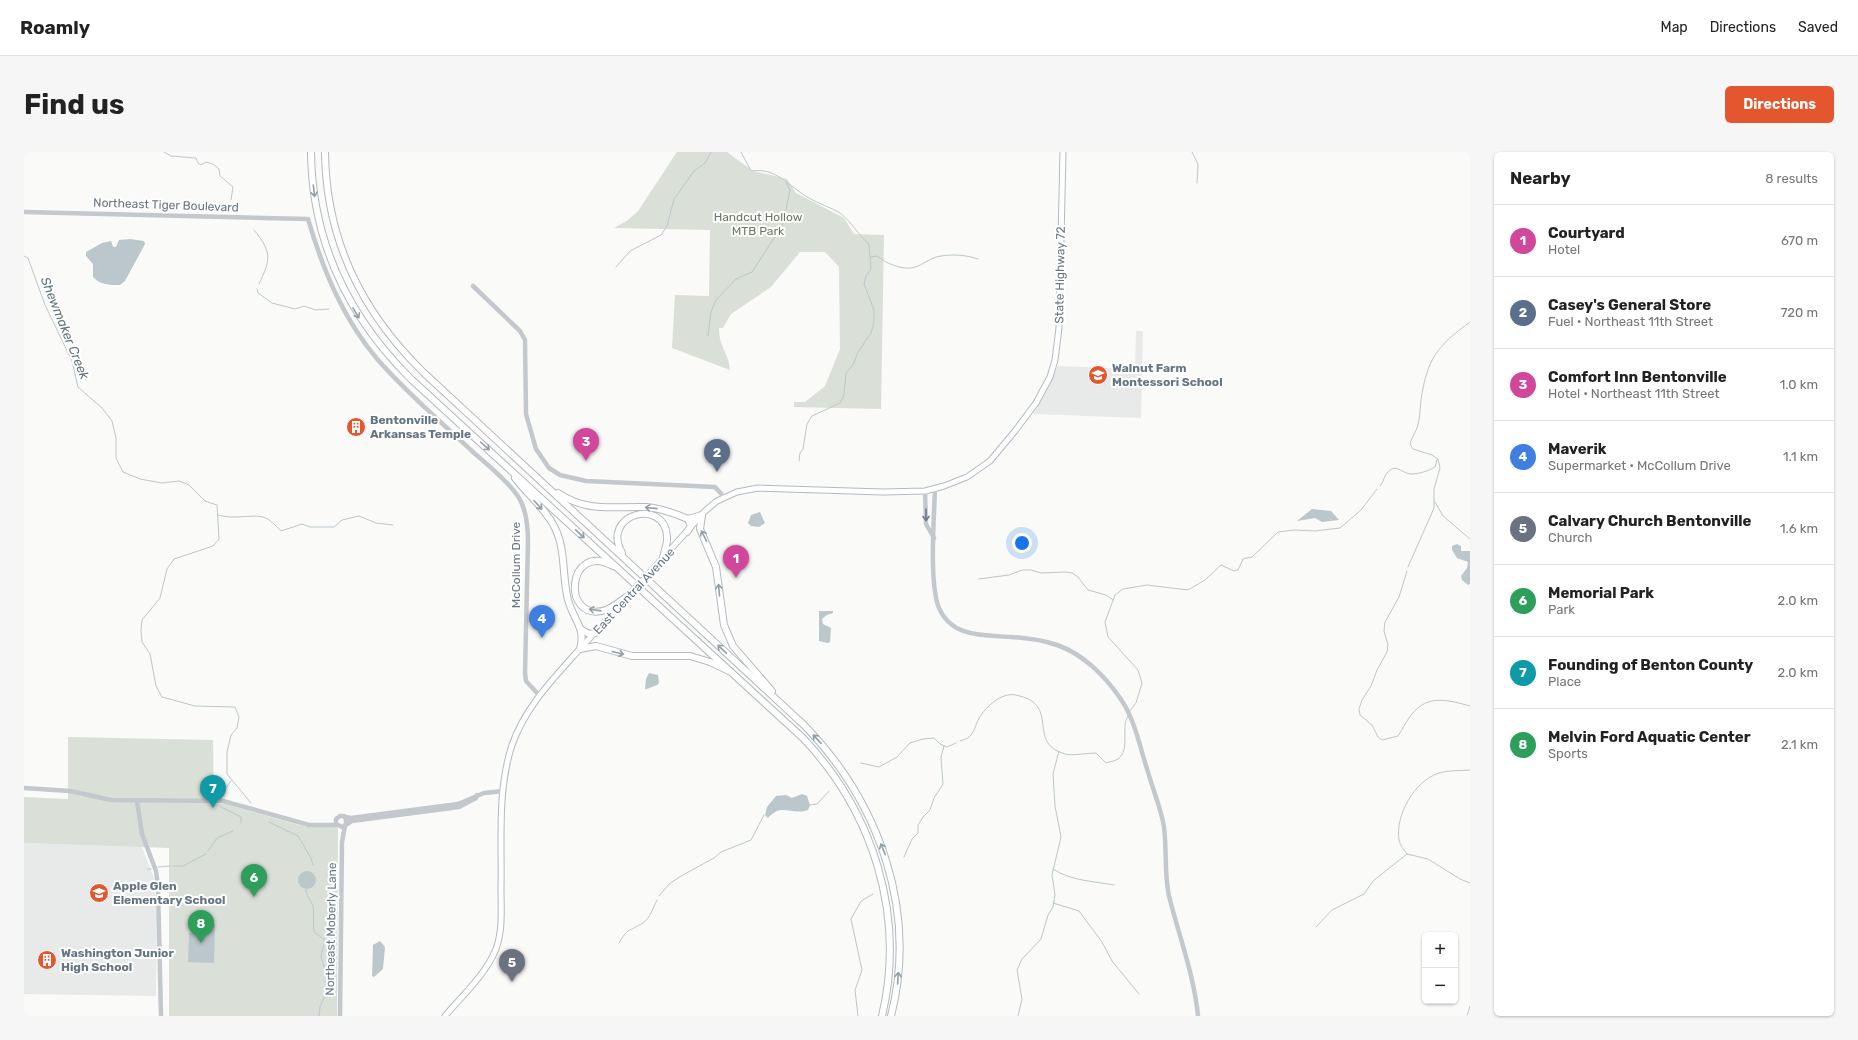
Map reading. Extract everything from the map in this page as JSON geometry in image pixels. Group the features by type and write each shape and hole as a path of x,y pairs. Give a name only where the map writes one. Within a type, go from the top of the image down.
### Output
{"highway":[{"path":"311,152 313,190 323,238 341,284 365,326 395,364 734,673 820,756 840,782 866,832 881,874 888,921 889,972 882,1016"},
{"path":"325,152 328,195 340,245 349,269 373,314 405,354 773,696 815,737 842,769 866,808 886,856 892,880 899,931 897,983 891,1016"},
{"path":"504,464 545,512 555,527 560,544 568,600 574,618 582,630 589,634 595,633"},
{"path":"533,474 560,494 578,504 598,508 656,508 670,511 688,519 702,515 700,529 716,567 724,625 733,646 771,690 773,696"},
{"path":"627,560 618,545 619,530 628,518 640,514 648,514 656,518 664,527 667,538 663,558"},
{"path":"687,532 691,526 688,519"},
{"path":"620,570 610,564 600,562 585,565 575,577 574,589 576,597 587,608 600,611 611,608 629,595"},
{"path":"582,630 582,647 596,646 632,656 690,656 710,662 727,672 734,673"}],"main road":[{"name":"State Highway 72","path":"1040,395 1055,360 1058,341 1063,152"},
{"name":"East Central Avenue","path":"445,1016 482,972 491,958 498,941 501,909 502,790 509,757 516,734 527,712 539,695 702,515 724,497 736,492 758,488 883,492 924,491 935,489 967,477 990,461 1015,431 1040,395"}],"street":[{"name":"Northeast Tiger Boulevard","path":"24,212 308,219"},
{"name":"McCollum Drive","path":"308,219 318,254 332,288 354,326 377,359 394,378 483,460 519,498 528,522 525,673 526,681 539,695"},
{"path":"473,286 520,331 525,340 526,414 536,449 549,468 560,475 586,481 715,487 724,497"},
{"path":"935,489 934,538 936,595 939,608 952,625 964,632 978,636 1032,639 1068,650 1092,666 1121,698 1131,718 1162,819 1169,896 1196,998 1198,1016"},
{"path":"924,491 926,524 934,538"},
{"path":"24,788 70,791 111,800 223,801 303,824 338,826 352,822 459,807 476,798 477,795"},
{"path":"318,824 336,819 340,816 352,818 452,805 477,795 502,790"},
{"path":"136,801 142,834 156,870 158,886 161,1016"},
{"name":"Northeast Moberly Lane","path":"340,1016 342,842 345,817"},
{"name":"Northeast Moberly Lane","path":"336,819 342,842"}],"shaded area":[{"path":"130,239 144,241 145,244 125,281 120,285 109,285 99,282 93,277 93,264 86,256 86,252 102,243 111,241 113,247 116,247 119,240"},
{"name":"Walnut Farm Montessori School","path":"1136,331 1143,331 1141,418 1033,414 1044,396 1058,366 1135,369"},
{"path":"1312,509 1331,511 1339,520 1322,522 1315,518 1297,521"},
{"path":"760,512 765,523 759,527 751,526 748,523 751,515"},
{"path":"1457,544 1461,546 1461,551 1470,551 1470,584 1468,585 1462,580 1461,576 1467,568 1468,562 1457,558 1452,550 1452,546"},
{"path":"819,611 833,611 833,613 822,619 823,624 831,628 830,642 828,643 819,641"},
{"path":"649,673 658,675 659,683 645,689 646,679"},
{"path":"802,794 807,796 810,805 808,810 797,812 782,810 773,813 768,818 765,815 767,807 776,796 786,795 792,798"},
{"path":"24,843 142,847 154,878 157,919 156,996 24,994"},
{"path":"307,871 313,874 316,880 313,886 307,889 301,886 298,880 301,874"},
{"path":"194,923 215,924 214,963 188,962 189,933 194,933"},
{"path":"380,941 385,947 383,969 374,977 372,976 373,945"}],"green space":[{"name":"Handcut Hollow MTB Park","path":"677,152 727,152 753,171 787,179 796,193 844,218 854,234 884,235 881,409 794,407 794,402 805,402 825,386 840,349 839,267 825,252 800,252 771,287 731,314 723,328 719,328 719,335 728,359 730,370 672,348 675,295 709,296 710,230 614,228 628,220 638,211"},
{"path":"68,737 213,740 214,803 225,804 306,827 332,826 338,828 337,1016 169,1016 169,848 24,843 24,797 68,799"}],"waterway":[{"path":"164,152 171,156 196,158 198,163 201,165 206,162 213,164 219,169 220,176 233,187 231,200"},
{"path":"616,267 630,251 661,235 667,226 674,199 694,171 705,163 711,152"},
{"path":"741,152 751,171 768,172 776,175 802,194 840,213 869,244 871,269 866,276 864,284 874,310 874,322 871,333 858,352 853,365 846,373 844,395 840,403 812,416 807,424 803,449 800,453 799,461"},
{"path":"1192,152 1198,164 1197,183"},
{"path":"708,336 711,312 716,300 736,279 752,272 783,224 790,190 786,182"},
{"path":"254,230 264,244 268,256 266,268 259,284"},
{"path":"871,257 877,256 886,262 902,268 913,268 935,258 946,255 965,256 978,259"},
{"name":"Shewmaker Creek","path":"24,256 28,258 45,305 72,361 78,387 102,408 112,421 116,438 116,458 123,472 140,479 162,483 179,481 189,485 205,501 217,505 219,539 213,546 174,559 167,569 160,598 142,620 142,642 150,654 156,686 162,697 195,706 235,707 239,717 237,728 231,735 227,752 227,774 251,803"},
{"path":"257,289 258,293 272,303 295,309 304,306 316,310 329,309"},
{"path":"1408,567 1434,508 1434,489 1440,468 1438,459 1432,455 1413,449 1410,444 1418,425 1423,386 1430,364 1435,355 1449,339 1470,322"},
{"path":"1380,486 1391,469 1396,468 1411,474 1420,473 1435,467 1437,460"},
{"path":"1130,711 1136,703 1142,683 1138,670 1108,637 1105,622 1115,595 1123,589 1147,585 1188,590 1205,580 1221,565 1234,571 1238,570 1243,559 1252,557 1278,532 1294,530 1315,531 1340,528 1361,510 1377,489"},
{"path":"1435,502 1443,516 1470,539"},
{"path":"218,515 230,517 263,517 281,531 302,524 310,527 334,527 342,520 359,516 376,523 393,525"},
{"path":"979,579 1009,575 1022,570 1031,570 1041,573 1072,573 1078,577 1088,590 1106,595 1113,600"},
{"path":"1407,571 1399,597 1385,622 1384,631 1388,645 1387,652 1377,670 1371,686 1362,700 1359,709 1360,715 1372,725 1378,737 1382,740 1398,736 1412,714 1425,703 1439,700 1470,706"},
{"path":"960,741 971,735 979,718 994,701 1005,696 1016,695 1030,700 1037,706 1041,715 1044,733 1047,741 1053,749 1068,755 1096,753 1106,763 1117,760 1122,755 1125,744 1125,726 1128,716"},
{"path":"861,763 879,767 897,757 910,743 923,739 934,738 940,744 947,747 956,743"},
{"path":"904,857 912,839 918,833 918,825 930,810 934,798 943,784 941,757 944,746"},
{"path":"1018,1016 1022,999 1017,970 1022,959 1041,939 1048,915 1053,907 1055,895 1052,875 1061,837 1055,806 1053,774 1059,751"},
{"path":"1470,770 1439,773 1422,783 1414,791 1403,810 1399,831 1399,840 1407,854 1428,859 1460,879 1470,883"},
{"path":"220,796 231,781"},
{"path":"810,805 817,804 829,791"},
{"path":"219,806 241,817 241,823"},
{"path":"659,896 669,884 681,876 714,858 721,852 751,840 764,815"},
{"name":"Shewmaker Creek","path":"269,822 298,836 311,858 313,865"},
{"path":"208,851 217,838 233,831"},
{"path":"173,866 183,866 206,854"},
{"path":"1316,927 1332,910 1364,894 1373,881 1407,854"},
{"path":"158,867 170,866"},
{"path":"1053,869 1067,876 1114,885"},
{"name":"Shewmaker Creek","path":"306,889 307,895 313,906 314,932 325,940 321,956 326,974 326,993 320,1007 319,1016"},
{"path":"858,1016 855,990 862,970 851,919 861,901 873,894"},
{"path":"619,943 629,930 643,923 648,918 657,900"},
{"path":"1053,903 1079,911 1102,942 1112,961 1139,994"},
{"path":"1467,1016 1470,1006"}],"place":[{"name":"Walnut Farm Montessori School","path":"1098,375"},
{"name":"Bentonville Arkansas Temple","path":"356,427"},
{"name":"Comfort Inn Bentonville","path":"586,461"},
{"name":"Casey's General Store","path":"717,472"},
{"name":"Courtyard","path":"736,578"},
{"name":"Maverik","path":"542,638"},
{"name":"Founding of Benton County","path":"213,808"},
{"name":"Apple Glen Elementary School","path":"99,893"},
{"name":"Memorial Park","path":"254,897"},
{"name":"Melvin Ford Aquatic Center","path":"201,943"},
{"name":"Washington Junior High School","path":"47,960"},
{"name":"Calvary Church Bentonville","path":"512,982"}]}
